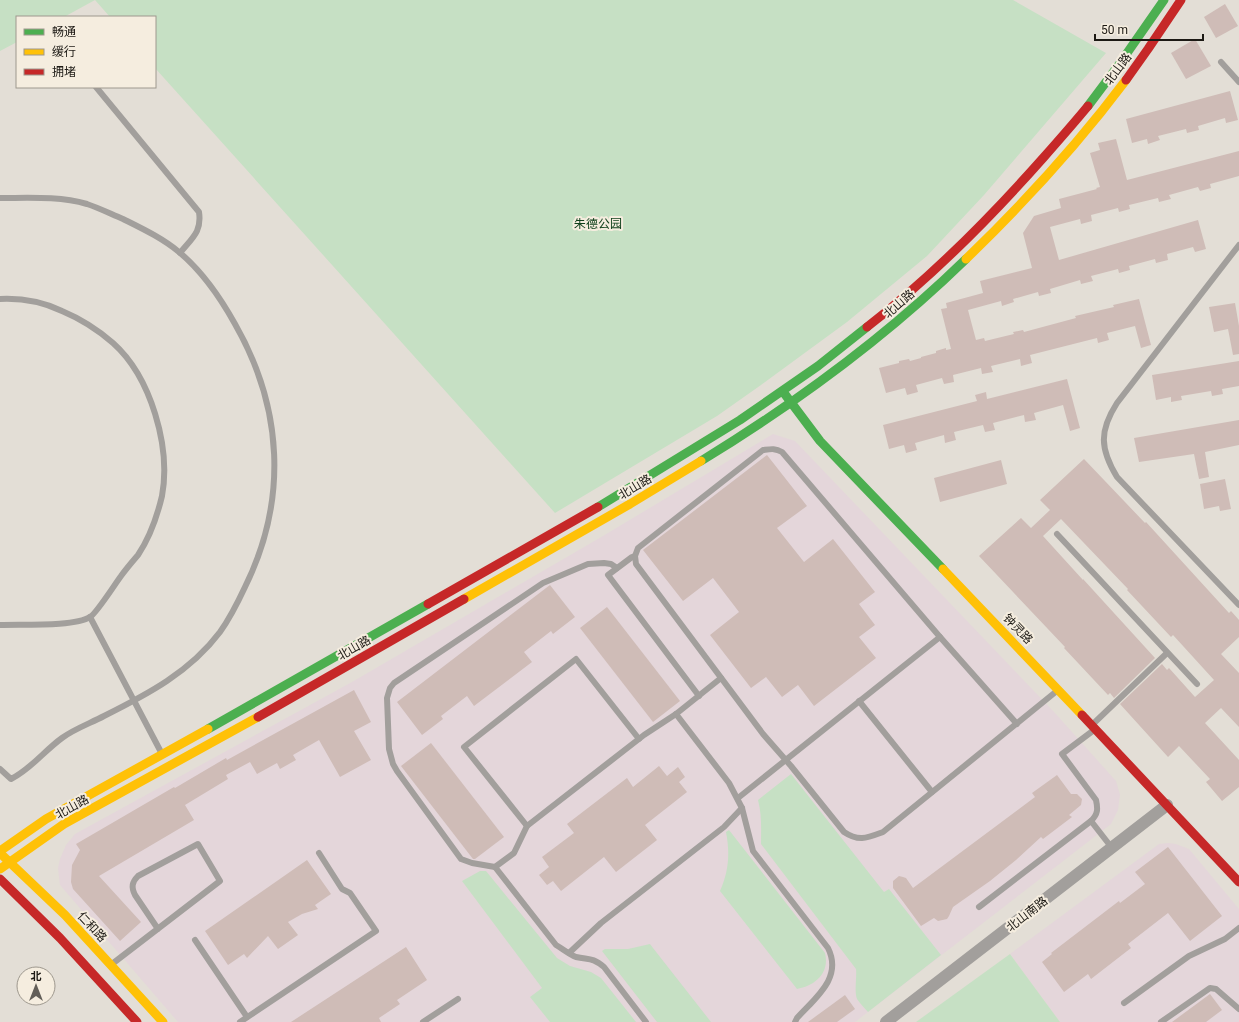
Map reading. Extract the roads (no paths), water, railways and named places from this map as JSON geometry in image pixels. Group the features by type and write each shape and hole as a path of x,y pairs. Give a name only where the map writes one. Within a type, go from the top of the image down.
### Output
{"street":[{"name":"北山路","path":"0,852 46,819 300,677 606,502 740,420 818,366 888,311 951,256 984,223 1046,156 1083,112 1118,66 1164,0"},
{"name":"北山路","path":"0,869 54,831 614,514 748,432 791,403 897,322 961,266 999,228 1094,121 1134,69 1181,0"},
{"name":"钟灵路","path":"783,391 820,441 1059,690 1239,882"},
{"name":"北山南路","path":"886,1022 1167,805"},
{"name":"仁和路","path":"0,852 74,924 162,1022"},
{"path":"0,879 60,938 137,1022"}],"lane":[{"path":"1221,62 1239,82"},
{"path":"97,88 199,212 200,222 198,230 180,253"},
{"path":"0,198 59,198 85,203 144,229 180,253 212,287 242,336 269,410 273,432 274,465 272,499 266,534 261,551 236,606 220,632 201,655 177,675 134,701 63,738 22,774 11,779 0,769"},
{"path":"1239,245 1117,403 1108,419 1104,438 1106,457 1116,476 1239,605"},
{"path":"0,299 34,301 50,306 92,326 114,344 130,364 149,398 157,418 164,462 163,483 158,512 146,542 90,617 71,623 0,625"},
{"path":"1017,724 940,637 782,452 772,448 764,450 638,548 635,556 636,564 763,734 844,832 856,838 867,838 883,832 932,792 1017,724 1059,690"},
{"path":"1057,534 1197,684"},
{"path":"635,556 608,575 699,696"},
{"path":"617,568 610,564 604,563 588,564 543,583 394,683 390,688 387,698 389,749 393,764 397,771 461,858 472,863 495,867 556,945 577,957 591,959 604,967 646,1022"},
{"path":"90,617 162,754"},
{"path":"738,798 940,637"},
{"path":"979,907 1091,820 1098,812 1096,800 1062,754 1094,727 1167,653"},
{"path":"527,826 464,747 576,659 639,739"},
{"path":"495,867 514,853 527,826 639,739 676,714 721,678"},
{"path":"859,701 932,792"},
{"path":"676,714 729,783 738,798 753,851 828,948 832,956 832,973 825,988 796,1018 795,1022"},
{"path":"569,953 601,923 724,828 742,808"},
{"path":"1091,820 1112,848"},
{"path":"111,965 158,929 220,881 198,844 138,876 134,880 132,890 134,895 158,929"},
{"path":"240,1022 376,931 350,892 342,889 319,853"},
{"path":"1124,1003 1189,956 1224,939 1239,928"},
{"path":"195,940 247,1017"},
{"path":"1161,1022 1210,988 1216,989 1239,1009"},
{"path":"423,1022 458,999"}],"park label":[{"name":"朱德公园","path":"598,224"}]}
